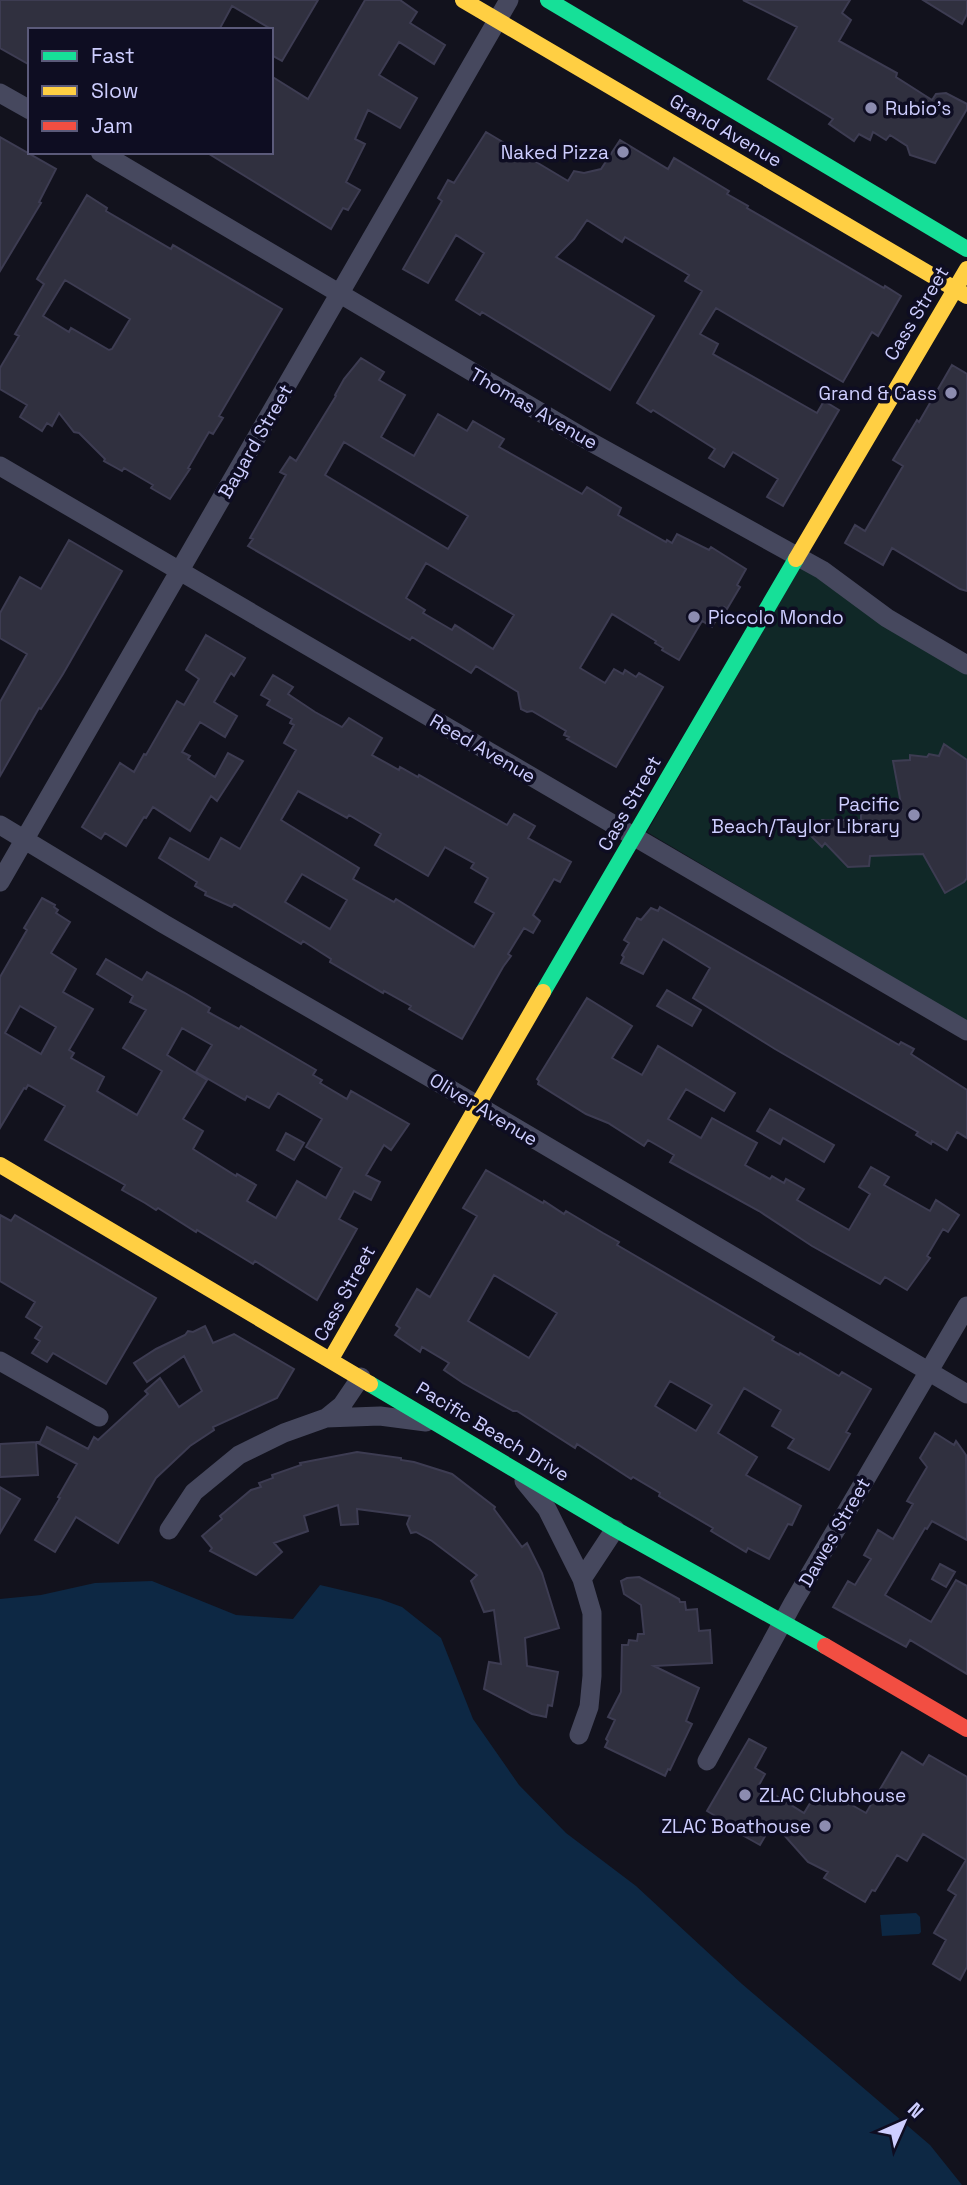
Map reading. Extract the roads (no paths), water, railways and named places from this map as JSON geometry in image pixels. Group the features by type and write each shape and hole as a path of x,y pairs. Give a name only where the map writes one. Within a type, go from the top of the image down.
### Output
{"street":[{"name":"Grand Avenue","path":"463,0 961,292"},
{"name":"Bayard Street","path":"0,882 509,0"},
{"name":"Grand Avenue","path":"548,0 967,249"},
{"path":"0,93 28,109"},
{"name":"Thomas Avenue","path":"103,154 589,441 822,570 887,618 967,665"},
{"name":"Cass Street","path":"331,1359 709,706 961,292 967,269"},
{"name":"Reed Avenue","path":"0,466 967,1031"},
{"name":"Oliver Avenue","path":"0,825 164,924 967,1394"},
{"name":"Pacific Beach Drive","path":"0,1165 615,1529 783,1622 967,1729"},
{"name":"Dawes Street","path":"707,1761 783,1622 967,1306"},
{"path":"0,1361 99,1417"},
{"path":"326,1419 342,1405 361,1377"},
{"path":"169,1530 194,1492 239,1455 284,1433 326,1419 380,1416 413,1419 443,1426"},
{"path":"512,1467 547,1509 582,1579 592,1613 593,1676 589,1707 579,1735"},
{"path":"582,1579 615,1529"}],"water":[{"path":"152,1581 236,1615 293,1619 320,1585 402,1607 441,1638 473,1719 519,1785 566,1833 636,1886 742,1984 930,2145 962,2185 0,2185 0,1599 41,1595 95,1583"},
{"path":"916,1913 920,1917 919,1934 882,1936 880,1915"}],"place":[{"name":"Rubio's","path":"871,108"},
{"name":"Naked Pizza","path":"623,152"},
{"name":"Grand & Cass","path":"951,393"},
{"name":"Piccolo Mondo","path":"694,617"},
{"name":"Pacific Beach/Taylor Library","path":"914,815"},
{"name":"ZLAC Clubhouse","path":"745,1795"},
{"name":"ZLAC Boathouse","path":"825,1826"}]}
